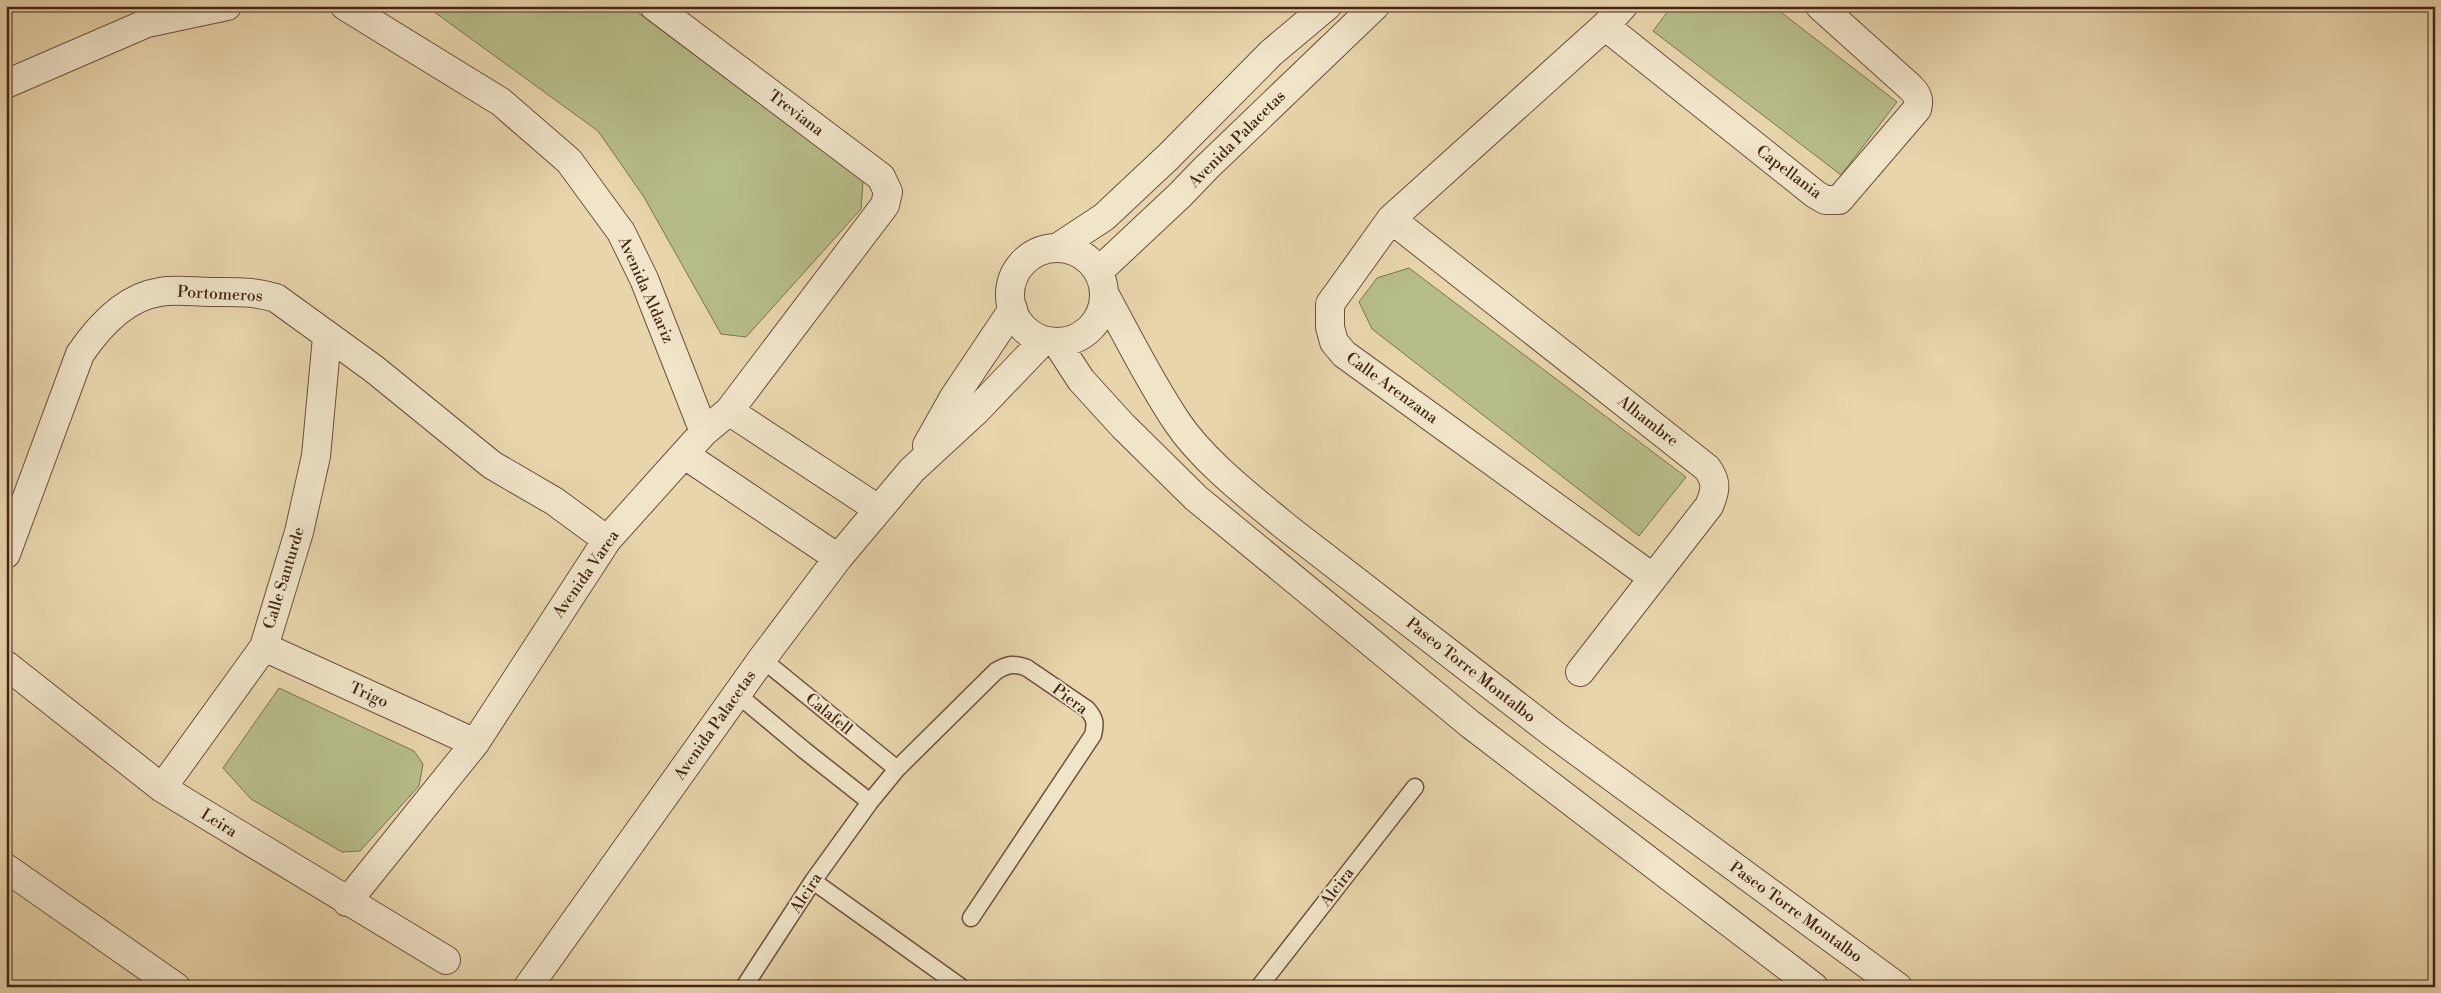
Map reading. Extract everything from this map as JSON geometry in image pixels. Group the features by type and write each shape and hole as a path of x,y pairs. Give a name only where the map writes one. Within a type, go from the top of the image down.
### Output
{"street":[{"path":"6,84 147,24 227,6"},
{"name":"Avenida Aldariz","path":"345,6 502,102 569,161 621,232 644,279 704,432"},
{"name":"Treviana","path":"654,6 881,177 888,192 886,205 861,237"},
{"path":"1057,248 1104,217 1168,157 1271,53 1327,6"},
{"name":"Avenida Palacetas","path":"1102,283 1220,154 1375,6"},
{"name":"Calle Arenzana","path":"1623,6 1605,26 1391,219 1330,304 1330,327 1334,342 1344,354 1652,577"},
{"name":"Capellania","path":"1605,26 1815,194 1833,201 1839,200 1846,192 1917,109 1919,102 1910,86 1820,6"},
{"name":"Alhambre","path":"1391,219 1707,468 1715,479 1714,494 1709,506 1580,672"},
{"name":"Avenida Varea","path":"347,902 475,743 607,540 704,432 729,411 861,237"},
{"path":"1057,248 1082,254 1102,283 1099,319 1091,329 1069,342 1050,342 1026,332 1019,324 1009,296 1016,272 1034,254 1046,249 1057,248"},
{"name":"Paseo Torre Montalbo","path":"1102,283 1177,423 1216,466 1244,492 1286,527 1555,735 1898,987"},
{"name":"Portomeros","path":"6,554 80,354 93,334 115,313 137,298 161,292 257,292 276,298 297,312 327,337 374,369 492,465 554,501 607,540"},
{"name":"Avenida Palacetas","path":"912,470 954,398 1013,309"},
{"name":"Calle Santurde","path":"162,788 264,648 299,532 316,456 327,337"},
{"path":"1050,342 1111,413 1196,498 1470,724 1814,987"},
{"name":"Avenida Palacetas","path":"528,987 762,659 838,558 912,470 1050,342"},
{"path":"729,411 878,509"},
{"path":"685,455 838,558"},
{"name":"Trigo","path":"264,648 475,743"},
{"name":"Leira","path":"6,665 162,788 347,902 446,960"},
{"path":"6,868 176,987"}],"lane":[{"name":"Calafell","path":"762,659 896,769"},
{"name":"Piera","path":"870,802 896,769 987,679 1006,665 1017,664 1027,668 1087,709 1094,717 1093,735 971,918"},
{"path":"737,694 870,802"},
{"name":"Alcira","path":"1259,987 1415,787"},
{"name":"Alcira","path":"744,987 813,881 870,802"},
{"path":"813,881 961,987"}],"green space":[{"path":"426,6 629,6 863,181 861,209 746,337 721,334 644,197 598,131"},
{"path":"1672,6 1773,6 1897,102 1841,175 1653,31"},
{"path":"1409,268 1686,477 1639,536 1372,329 1359,302 1377,278"},
{"path":"279,688 414,751 423,764 419,786 360,851 342,852 251,799 223,768"}]}
